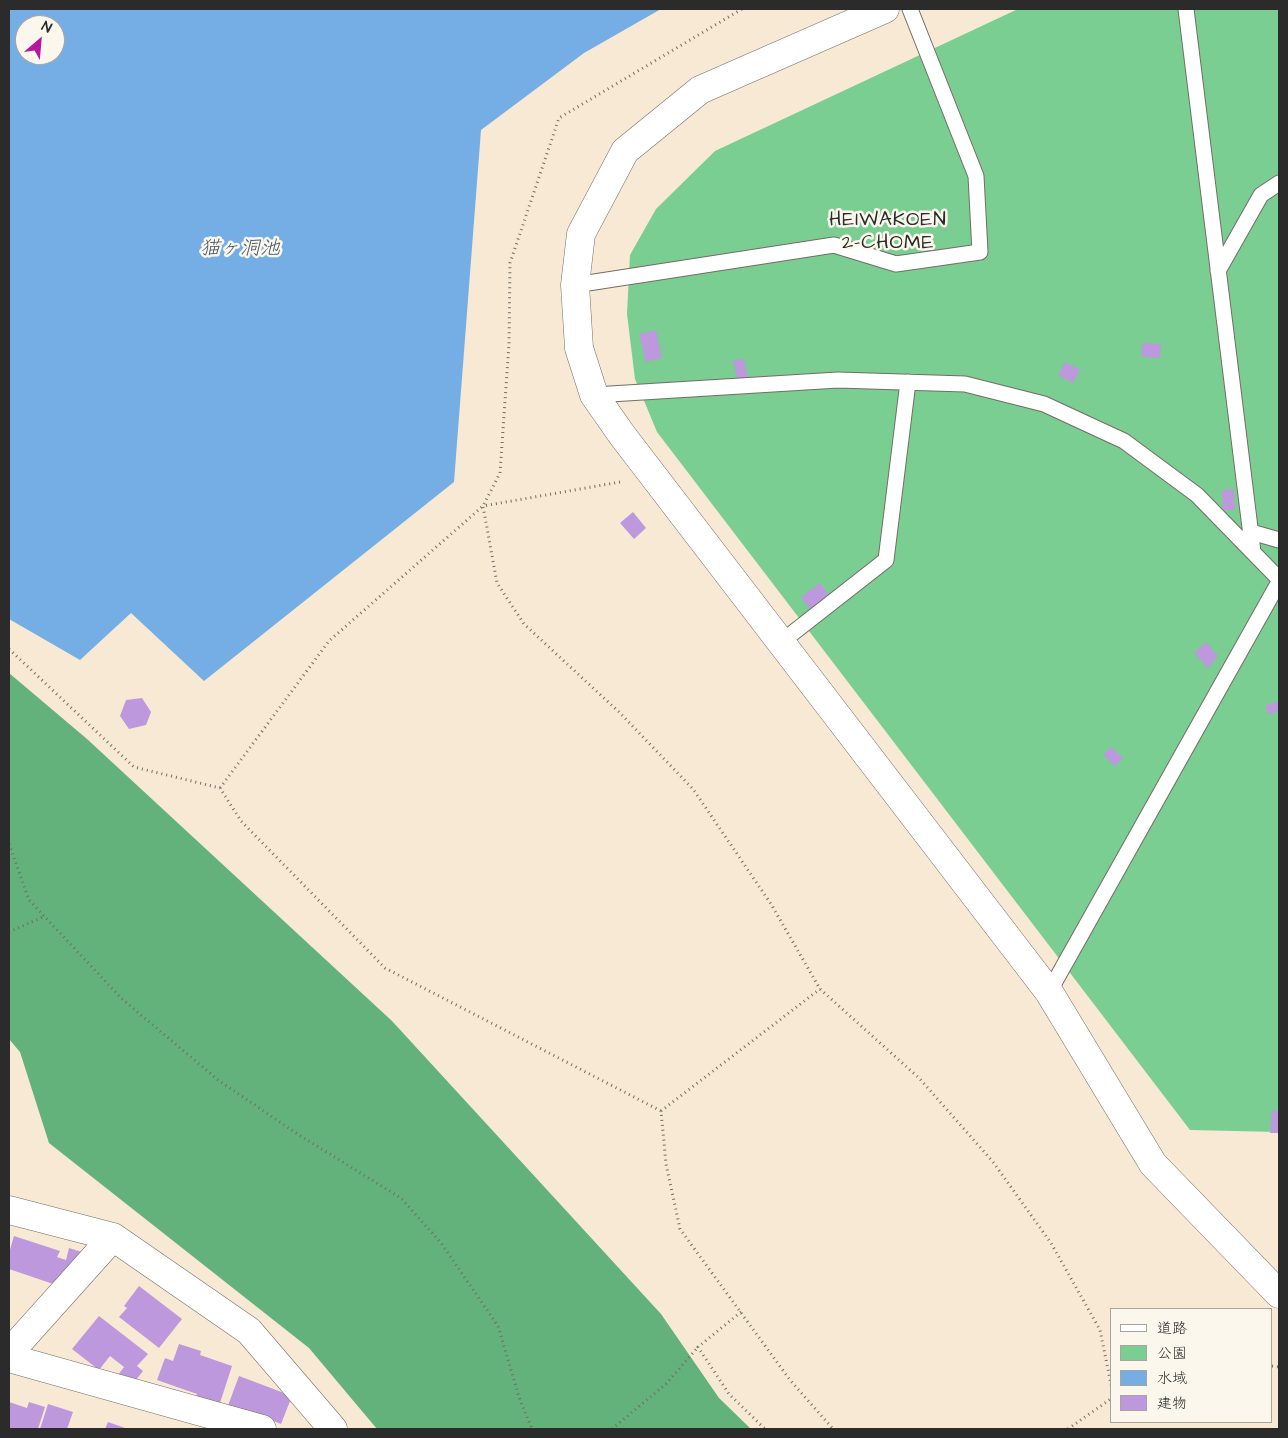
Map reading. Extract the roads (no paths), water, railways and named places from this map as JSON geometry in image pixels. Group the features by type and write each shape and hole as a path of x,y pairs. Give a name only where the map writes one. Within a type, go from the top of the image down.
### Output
{"street":[{"path":"885,9 700,90 625,150 581,234 575,285 579,348 594,395 622,435 1049,992 1153,1164 1279,1294"},
{"path":"9,1210 113,1237 249,1331 333,1429"},
{"path":"9,1353 113,1237"},
{"path":"9,1358 262,1429"}],"lane":[{"path":"575,285 834,246 896,264 980,252 976,176 910,9"},
{"path":"1186,9 1253,552"},
{"path":"1218,271 1261,195 1279,183"},
{"path":"594,395 838,380 965,384 1044,404 1124,441 1197,495 1279,580 1049,992"},
{"path":"780,643 886,560 908,382"},
{"path":"1251,532 1279,540"}],"water":[{"name":"猫ヶ洞池","path":"9,9 661,9 584,53 481,130 454,482 204,681 131,613 80,660 9,619"}],"district":[{"name":"HEIWAKOEN 2-CHOME","path":"888,232"}]}
